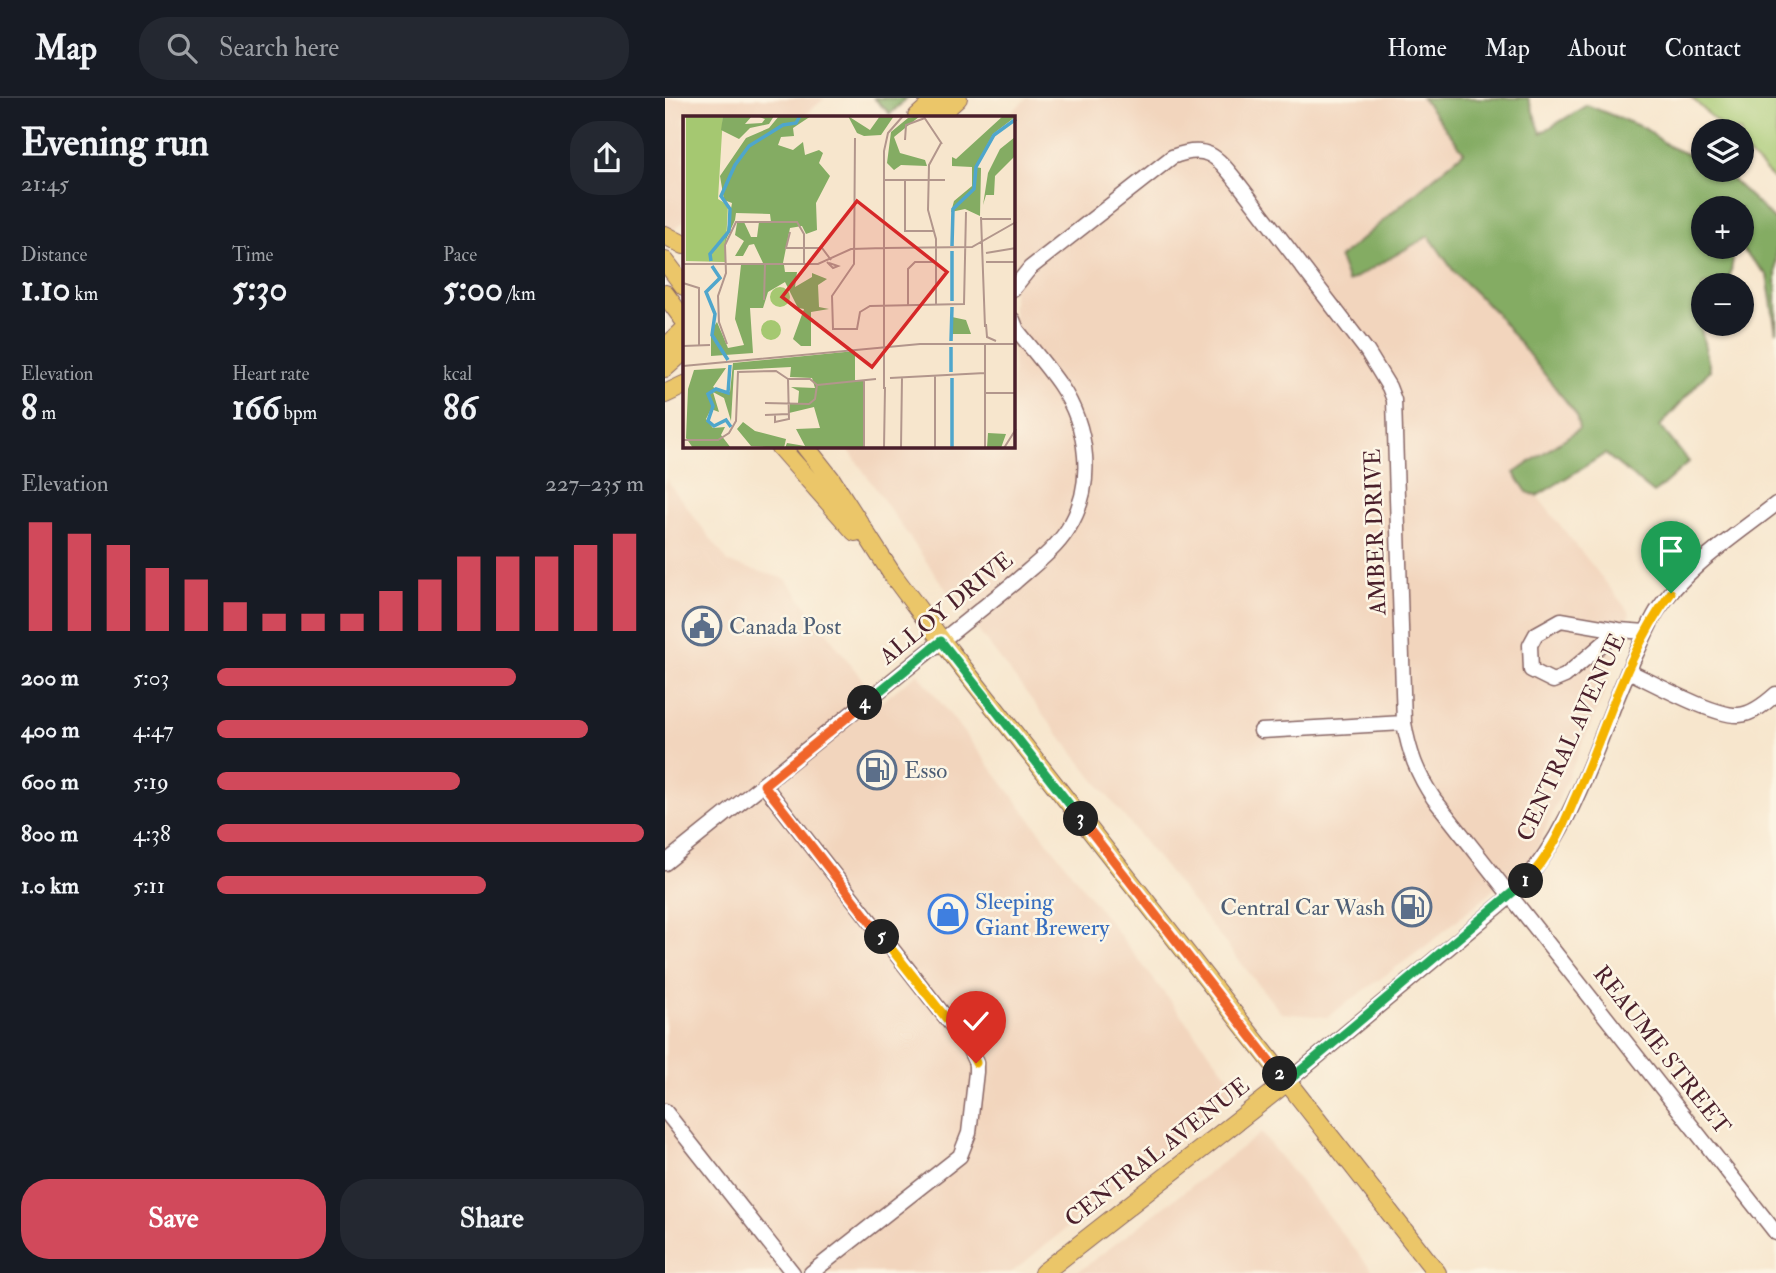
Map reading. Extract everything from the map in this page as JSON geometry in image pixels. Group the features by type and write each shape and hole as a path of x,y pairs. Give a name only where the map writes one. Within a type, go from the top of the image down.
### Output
{"main road":[{"path":"918,116 938,98"},
{"path":"938,116 958,98"},
{"path":"665,235 683,244"},
{"path":"665,261 683,285"},
{"path":"665,294 683,319"},
{"path":"665,348 683,332"},
{"path":"665,368 683,352"},
{"path":"665,394 683,385"},
{"path":"780,448 892,574"},
{"path":"809,448 892,574 941,641 1437,1273"},
{"name":"CENTRAL AVENUE","path":"1043,1273 1287,1082"}],"street":[{"name":"AMBER DRIVE","path":"1015,287 1030,268 1173,157 1190,150 1206,153 1219,160 1238,183 1367,351 1389,387 1394,400 1404,723 1410,754 1419,777 1434,799 1512,895"},
{"name":"ALLOY DRIVE","path":"665,863 1046,556 1068,529 1083,494 1085,463 1080,425 1061,386 1015,325"},
{"name":"CENTRAL AVENUE","path":"1287,1082 1512,895 1532,875 1562,827 1656,612 1687,576 1776,504"},
{"path":"1619,630 1565,676 1553,681 1531,670 1530,645 1536,634 1561,620 1646,632"},
{"path":"1628,671 1718,711 1739,715 1761,707 1776,694"},
{"path":"1261,731 1404,723"},
{"path":"764,785 968,1046 976,1063 969,1133 960,1156 811,1273"},
{"name":"REAUME STREET","path":"1512,895 1776,1233"},
{"path":"665,1111 793,1273"}],"shaded area":[{"path":"665,98 825,98 804,116 683,116 683,222 665,238"},
{"path":"1027,98 1422,98 1464,152 1339,257 1348,281 1429,236 1455,273 1495,312 1576,414 1579,429 1514,472 1527,492 1537,496 1630,613 1602,698 1534,856 1426,946 1327,1017 1281,1013 942,584 847,448 1015,448 1015,116 1007,116"},
{"path":"665,478 729,563 786,579 880,703 918,673 1238,1089 1011,1273 665,1273"},
{"path":"1261,1133 1374,1273 1077,1273"}],"green space":[{"path":"874,98 907,98 890,114"},
{"path":"1422,98 1528,98 1541,133 1587,105 1644,128 1670,147 1691,156 1691,182 1735,182 1750,196 1691,196 1691,259 1733,259 1731,273 1691,273 1691,336 1703,336 1710,370 1660,426 1689,462 1654,493 1605,454 1537,496 1527,492 1514,473 1579,429 1576,414 1495,312 1455,273 1429,236 1348,282 1339,258 1464,152"},
{"path":"1692,98 1776,98 1776,181 1754,160 1754,119 1714,119"},
{"path":"1754,200 1776,221 1776,332 1767,275 1752,259 1754,259"}],"place":[{"name":"Canada Post","path":"702,626"},
{"name":"Esso","path":"877,770"},
{"name":"Central Car Wash","path":"1412,907"},
{"name":"Sleeping Giant Brewery","path":"948,914"}],"route":[{"path":"976,1063 968,1046 764,785 941,641 1287,1082 1512,895 1532,875 1562,827 1628,671 1656,612 1671,593"}]}
